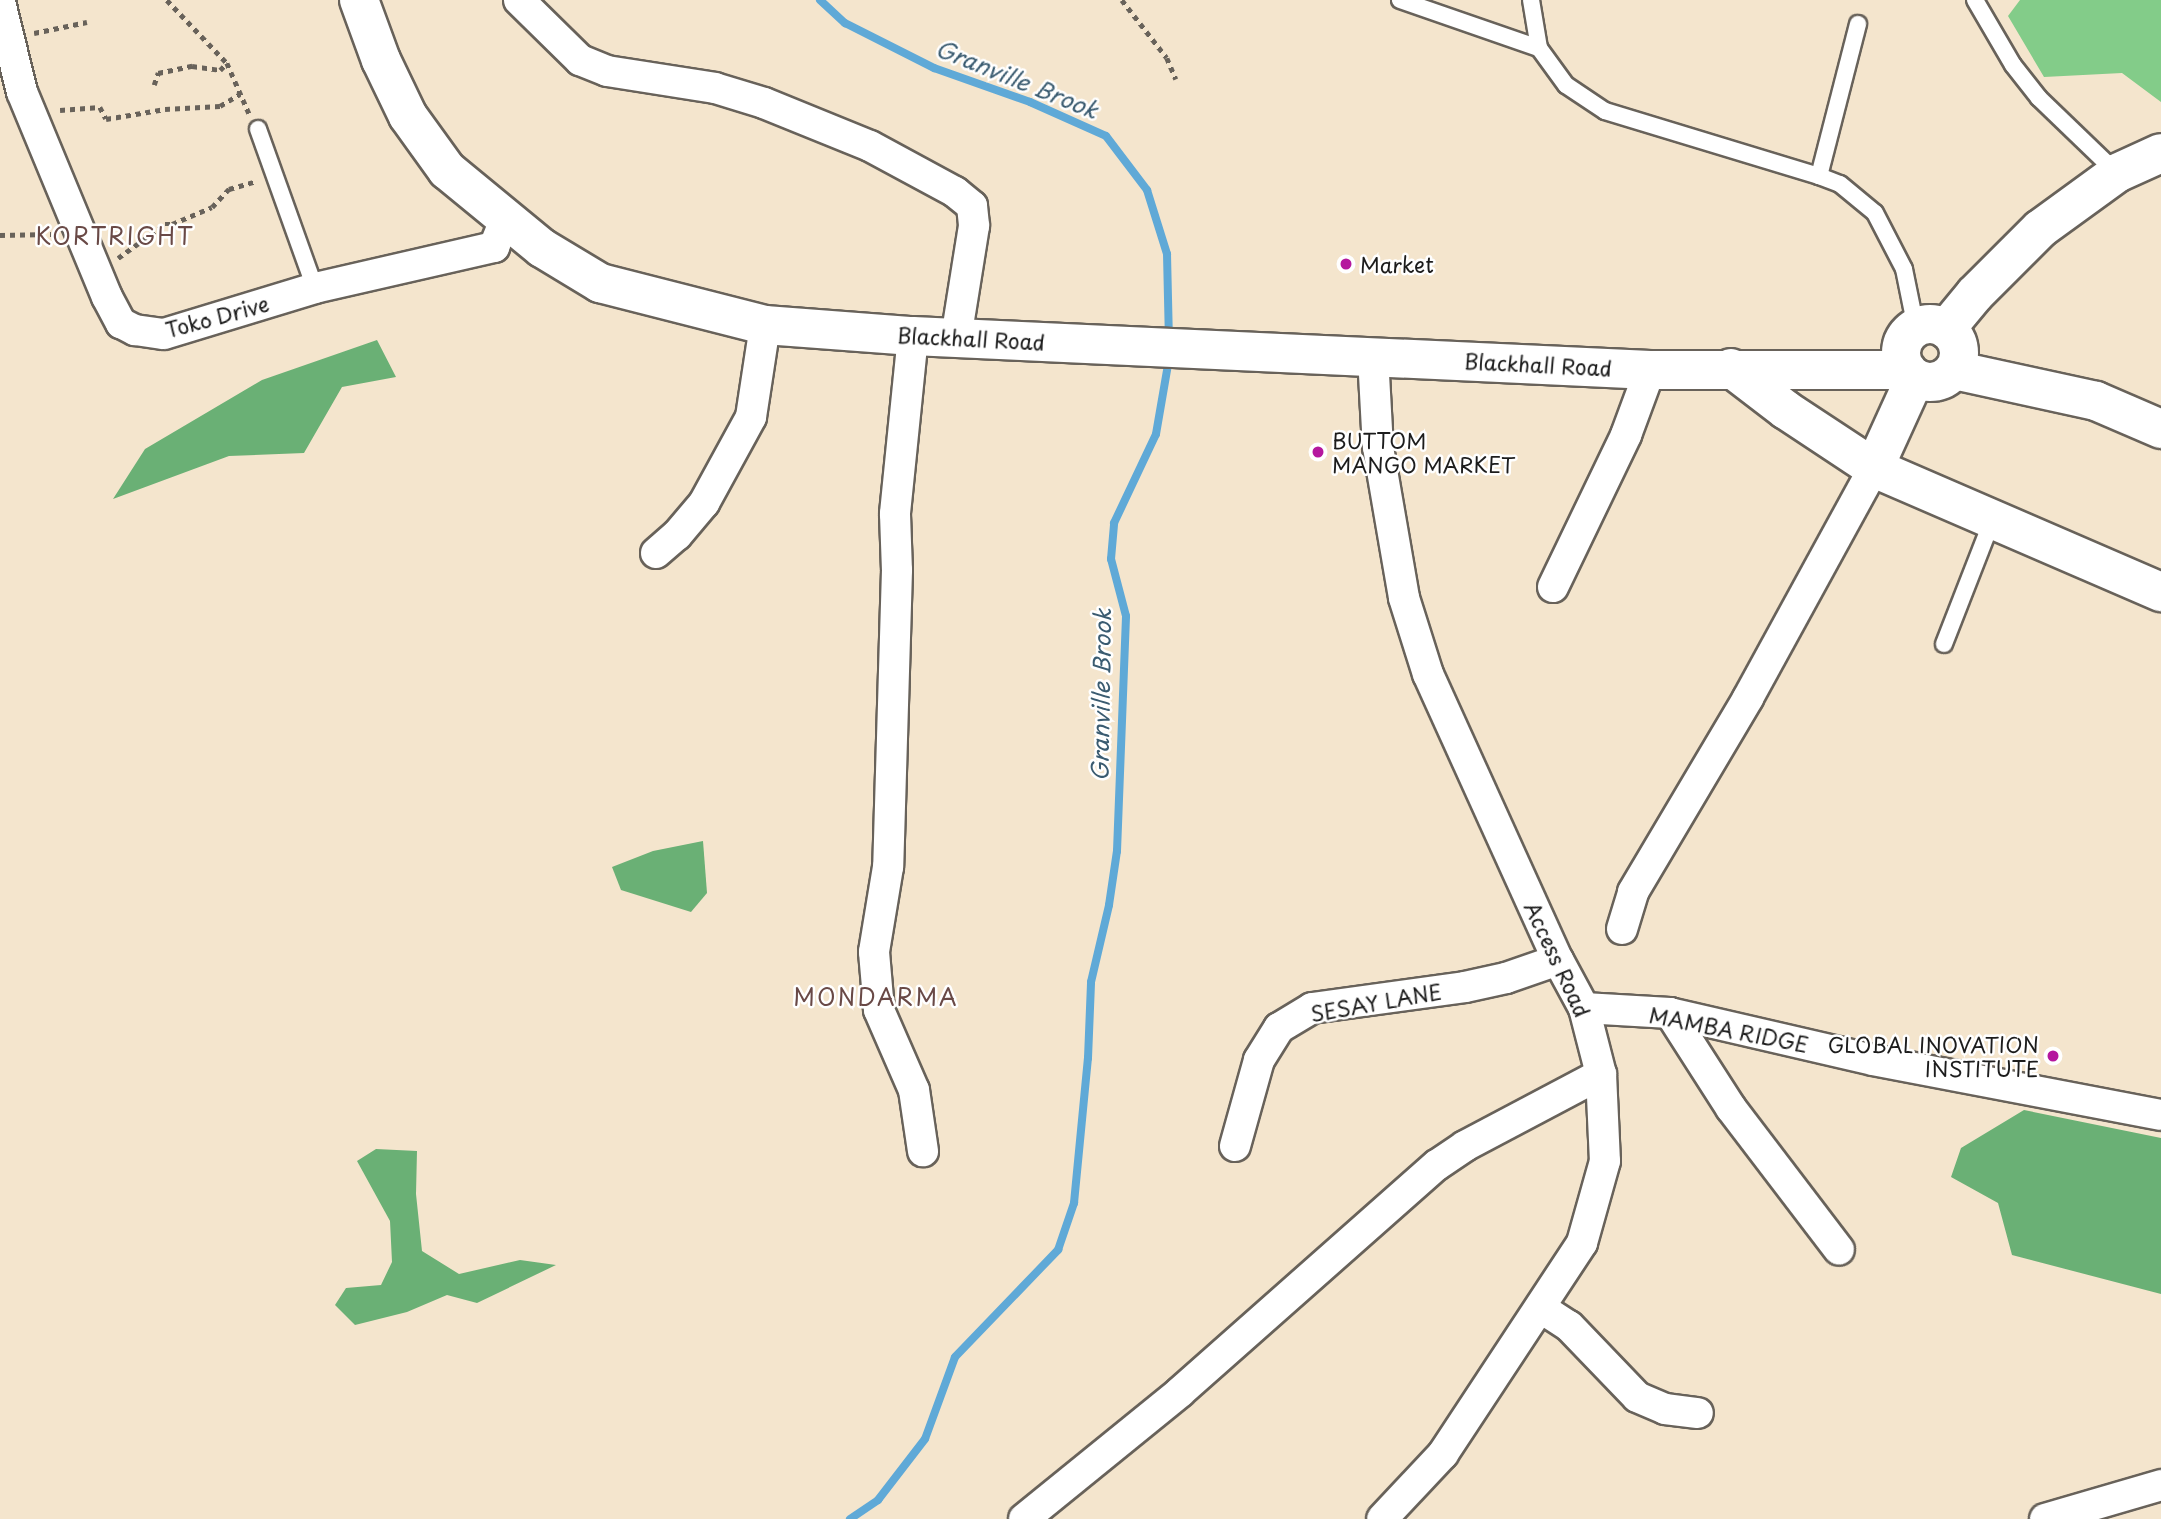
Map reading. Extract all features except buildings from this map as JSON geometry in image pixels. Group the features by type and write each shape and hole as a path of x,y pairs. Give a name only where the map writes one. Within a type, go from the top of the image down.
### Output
{"main road":[{"name":"Blackhall Road","path":"359,0 381,60 408,116 447,170 542,248 600,283 765,325 913,336 1650,370 1731,368 1911,374"},
{"path":"2161,153 2117,173 2040,229 1990,278 1931,329 1902,347 1902,359 1911,374 1936,381 1954,370 2096,401 2161,429"},
{"path":"1931,329 1959,347 1954,370"},
{"path":"1731,368 1786,410 1874,468 2161,592"},
{"path":"1874,468 1911,374"}],"street":[{"path":"519,0 580,60 607,71 715,88 764,103 870,146 956,192 972,206 974,226 956,338"},
{"name":"Toko Drive","path":"0,2 31,113 94,267 121,323 135,330 164,334 315,288 494,247 506,218"},
{"path":"656,553 677,535 704,503 751,417 765,325"},
{"path":"913,336 895,514 897,570 888,867 874,952 879,1010 914,1090 923,1150"},
{"name":"Access Road","path":"1373,356 1378,447 1408,611 1427,674 1558,960 1584,1008 1601,1074 1605,1161 1582,1243 1443,1454 1382,1519"},
{"path":"1553,587 1626,435 1650,370"},
{"path":"1622,929 1633,892 1748,698 1874,468"},
{"name":"SESAY LANE","path":"1235,1146 1259,1060 1279,1028 1312,1009 1465,987 1506,978 1558,960"},
{"name":"MAMBA RIDGE","path":"1584,1008 1670,1013 1873,1060 2161,1115"},
{"path":"1670,1013 1731,1108 1839,1250"},
{"path":"1024,1519 1180,1392 1437,1165 1465,1146 1601,1074"},
{"path":"1541,1308 1569,1326 1637,1397 1665,1409 1698,1413"},
{"path":"2053,1518 2161,1485"}],"lane":[{"path":"1400,0 1539,48"},
{"path":"1531,0 1539,48 1566,85 1605,111 1840,184 1875,213 1931,329"},
{"path":"1975,0 2013,65 2039,98 2117,173"},
{"path":"1819,176 1858,24"},
{"path":"258,129 315,288"},
{"path":"1944,644 1992,521"}],"path":[{"path":"167,0 227,63 258,129"},
{"path":"1122,0 1167,58 1176,79"},
{"path":"9,38 87,22"},
{"path":"154,85 159,72 192,66 220,70 227,63"},
{"path":"31,113 100,107 106,119 165,109 220,106 240,94"},
{"path":"94,267 117,258 165,224 172,224 212,208 229,189 274,176"},
{"path":"0,235 61,234"}],"green space":[{"path":"2020,0 2161,0 2161,102 2122,73 2044,77 2008,16"},
{"path":"377,340 396,377 342,387 304,453 229,456 113,499 145,449 262,380"},
{"path":"703,841 707,893 691,912 621,890 612,867 653,851"},
{"path":"2024,1110 2161,1138 2161,1294 2012,1255 1998,1203 1951,1177 1961,1148"},
{"path":"376,1149 417,1151 416,1194 422,1251 459,1274 520,1260 556,1265 477,1303 447,1295 407,1312 355,1325 335,1305 346,1288 381,1285 392,1262 390,1221 357,1161"}],"waterway":[{"name":"Granville Brook","path":"820,0 845,23 934,68 1030,102 1106,136 1147,190 1167,254 1169,339"},
{"name":"Granville Brook","path":"850,1519 878,1500 925,1439 955,1357 1058,1250 1074,1203 1088,1058 1091,982 1109,905 1117,851 1126,616 1111,559 1114,523 1156,434 1169,359"}],"place":[{"name":"Market","path":"1346,264"},
{"name":"BUTTOM MANGO MARKET","path":"1318,452"},
{"name":"GLOBAL INOVATION INSTITUTE","path":"2053,1056"}],"district":[{"name":"KORTRIGHT","path":"115,236"},
{"name":"MONDARMA","path":"876,997"}]}
